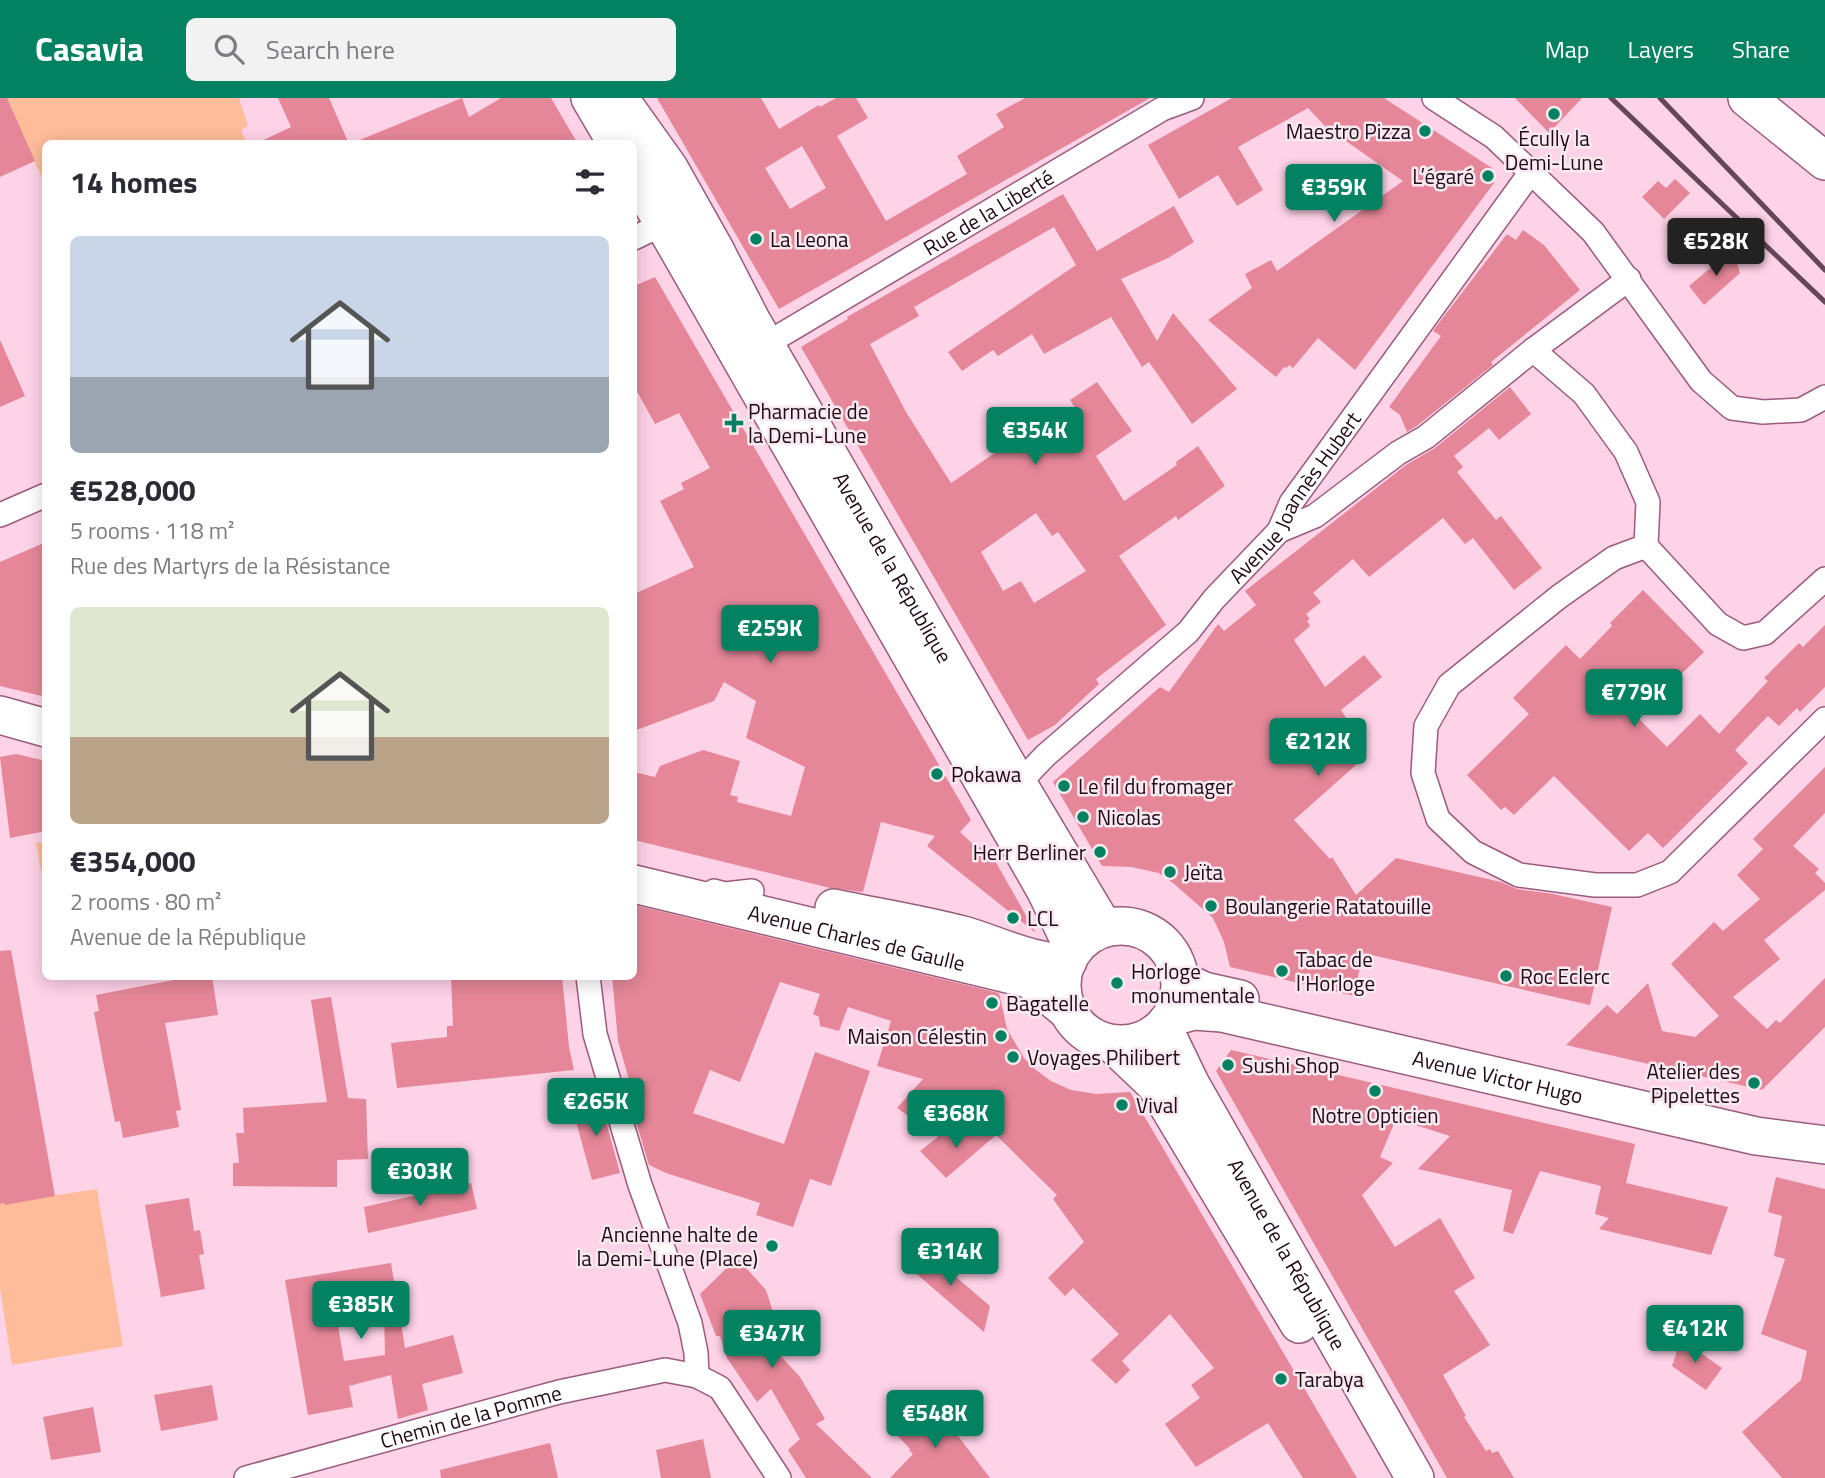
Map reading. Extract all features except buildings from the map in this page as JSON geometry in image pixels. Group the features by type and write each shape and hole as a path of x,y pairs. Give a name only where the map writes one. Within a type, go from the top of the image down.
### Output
{"main road":[{"path":"590,98 615,140"},
{"name":"Avenue de la République","path":"619,98 654,145 656,227"},
{"path":"1748,98 1825,161"},
{"name":"Avenue de la République","path":"637,180 656,227 763,345 1104,928"},
{"name":"Avenue de la République","path":"763,345 760,390 1046,891 1071,955"},
{"path":"0,715 42,727"},
{"path":"0,735 42,745"},
{"name":"Avenue Charles de Gaulle","path":"637,863 752,891 962,935 1042,960 1058,962 1071,955"},
{"name":"Avenue Charles de Gaulle","path":"637,885 1029,979 1069,1012"},
{"path":"1104,928 1137,928 1153,935 1167,947 1176,963 1180,993 1167,1022 1140,1042 1113,1044 1087,1033 1069,1012 1063,993 1063,975 1071,955 1090,934 1104,928"},
{"name":"Avenue Victor Hugo","path":"1180,980 1204,991 1603,1080 1689,1094 1825,1127"},
{"name":"Avenue Victor Hugo","path":"1167,1022 1194,1011 1222,1013 1756,1136 1825,1144"},
{"name":"Avenue de la République","path":"1167,1022 1195,1091 1415,1478"},
{"name":"Avenue de la République","path":"1113,1044 1155,1084 1287,1303 1388,1478"}],"street":[{"name":"Rue de la Liberté","path":"763,345 1161,109 1192,98"},
{"path":"1434,98 1494,137 1593,232 1701,381 1732,408 1763,412 1801,410 1825,397"},
{"name":"Avenue Joannès Hubert","path":"1018,784 1046,755 1188,632 1214,599 1279,531 1291,503 1532,173"},
{"path":"1279,531 1315,516 1398,453 1426,437 1533,350 1629,279"},
{"path":"1533,350 1584,394 1626,452 1648,502 1646,546 1718,624 1743,638 1765,633 1825,579"},
{"path":"0,515 42,497"},
{"path":"1646,546 1614,558 1560,596 1450,685 1426,726 1423,773 1438,819 1473,852 1519,875 1595,885 1637,885 1670,872 1825,719"},
{"path":"637,872 725,894 752,891"},
{"path":"588,980 595,1034 640,1185 685,1307 696,1353 696,1376 720,1388 779,1478"},
{"name":"Chemin de la Pomme","path":"246,1478 559,1392 665,1370 696,1376"}],"shaded area":[{"path":"7,98 239,98 248,126 241,130 246,140 42,140 42,178"},
{"path":"36,842 42,843 42,877"},
{"path":"97,1189 123,1346 12,1365 0,1288 0,1204"}],"railway":[{"path":"1611,98 1825,302"},
{"path":"1660,98 1825,270"}],"place":[{"name":"Écully la Demi-Lune","path":"1554,114"},
{"name":"Maestro Pizza","path":"1425,131"},
{"name":"L’égaré","path":"1488,176"},
{"name":"La Leona","path":"756,239"},
{"name":"Pharmacie de la Demi-Lune","path":"734,423"},
{"name":"Pokawa","path":"937,774"},
{"name":"Le fil du fromager","path":"1064,786"},
{"name":"Nicolas","path":"1083,817"},
{"name":"Herr Berliner","path":"1100,852"},
{"name":"Jeïta","path":"1170,872"},
{"name":"Boulangerie Ratatouille","path":"1211,906"},
{"name":"LCL","path":"1013,918"},
{"name":"Tabac de l'Horloge","path":"1282,971"},
{"name":"Roc Eclerc","path":"1506,976"},
{"name":"Horloge monumentale","path":"1117,983"},
{"name":"Bagatelle","path":"992,1003"},
{"name":"Maison Célestin","path":"1001,1036"},
{"name":"Voyages Philibert","path":"1013,1057"},
{"name":"Sushi Shop","path":"1228,1065"},
{"name":"Atelier des Pipelettes","path":"1754,1083"},
{"name":"Notre Opticien","path":"1375,1091"},
{"name":"Vival","path":"1122,1105"},
{"name":"Ancienne halte de la Demi-Lune (Place)","path":"772,1246"},
{"name":"Tarabya","path":"1281,1379"}]}
